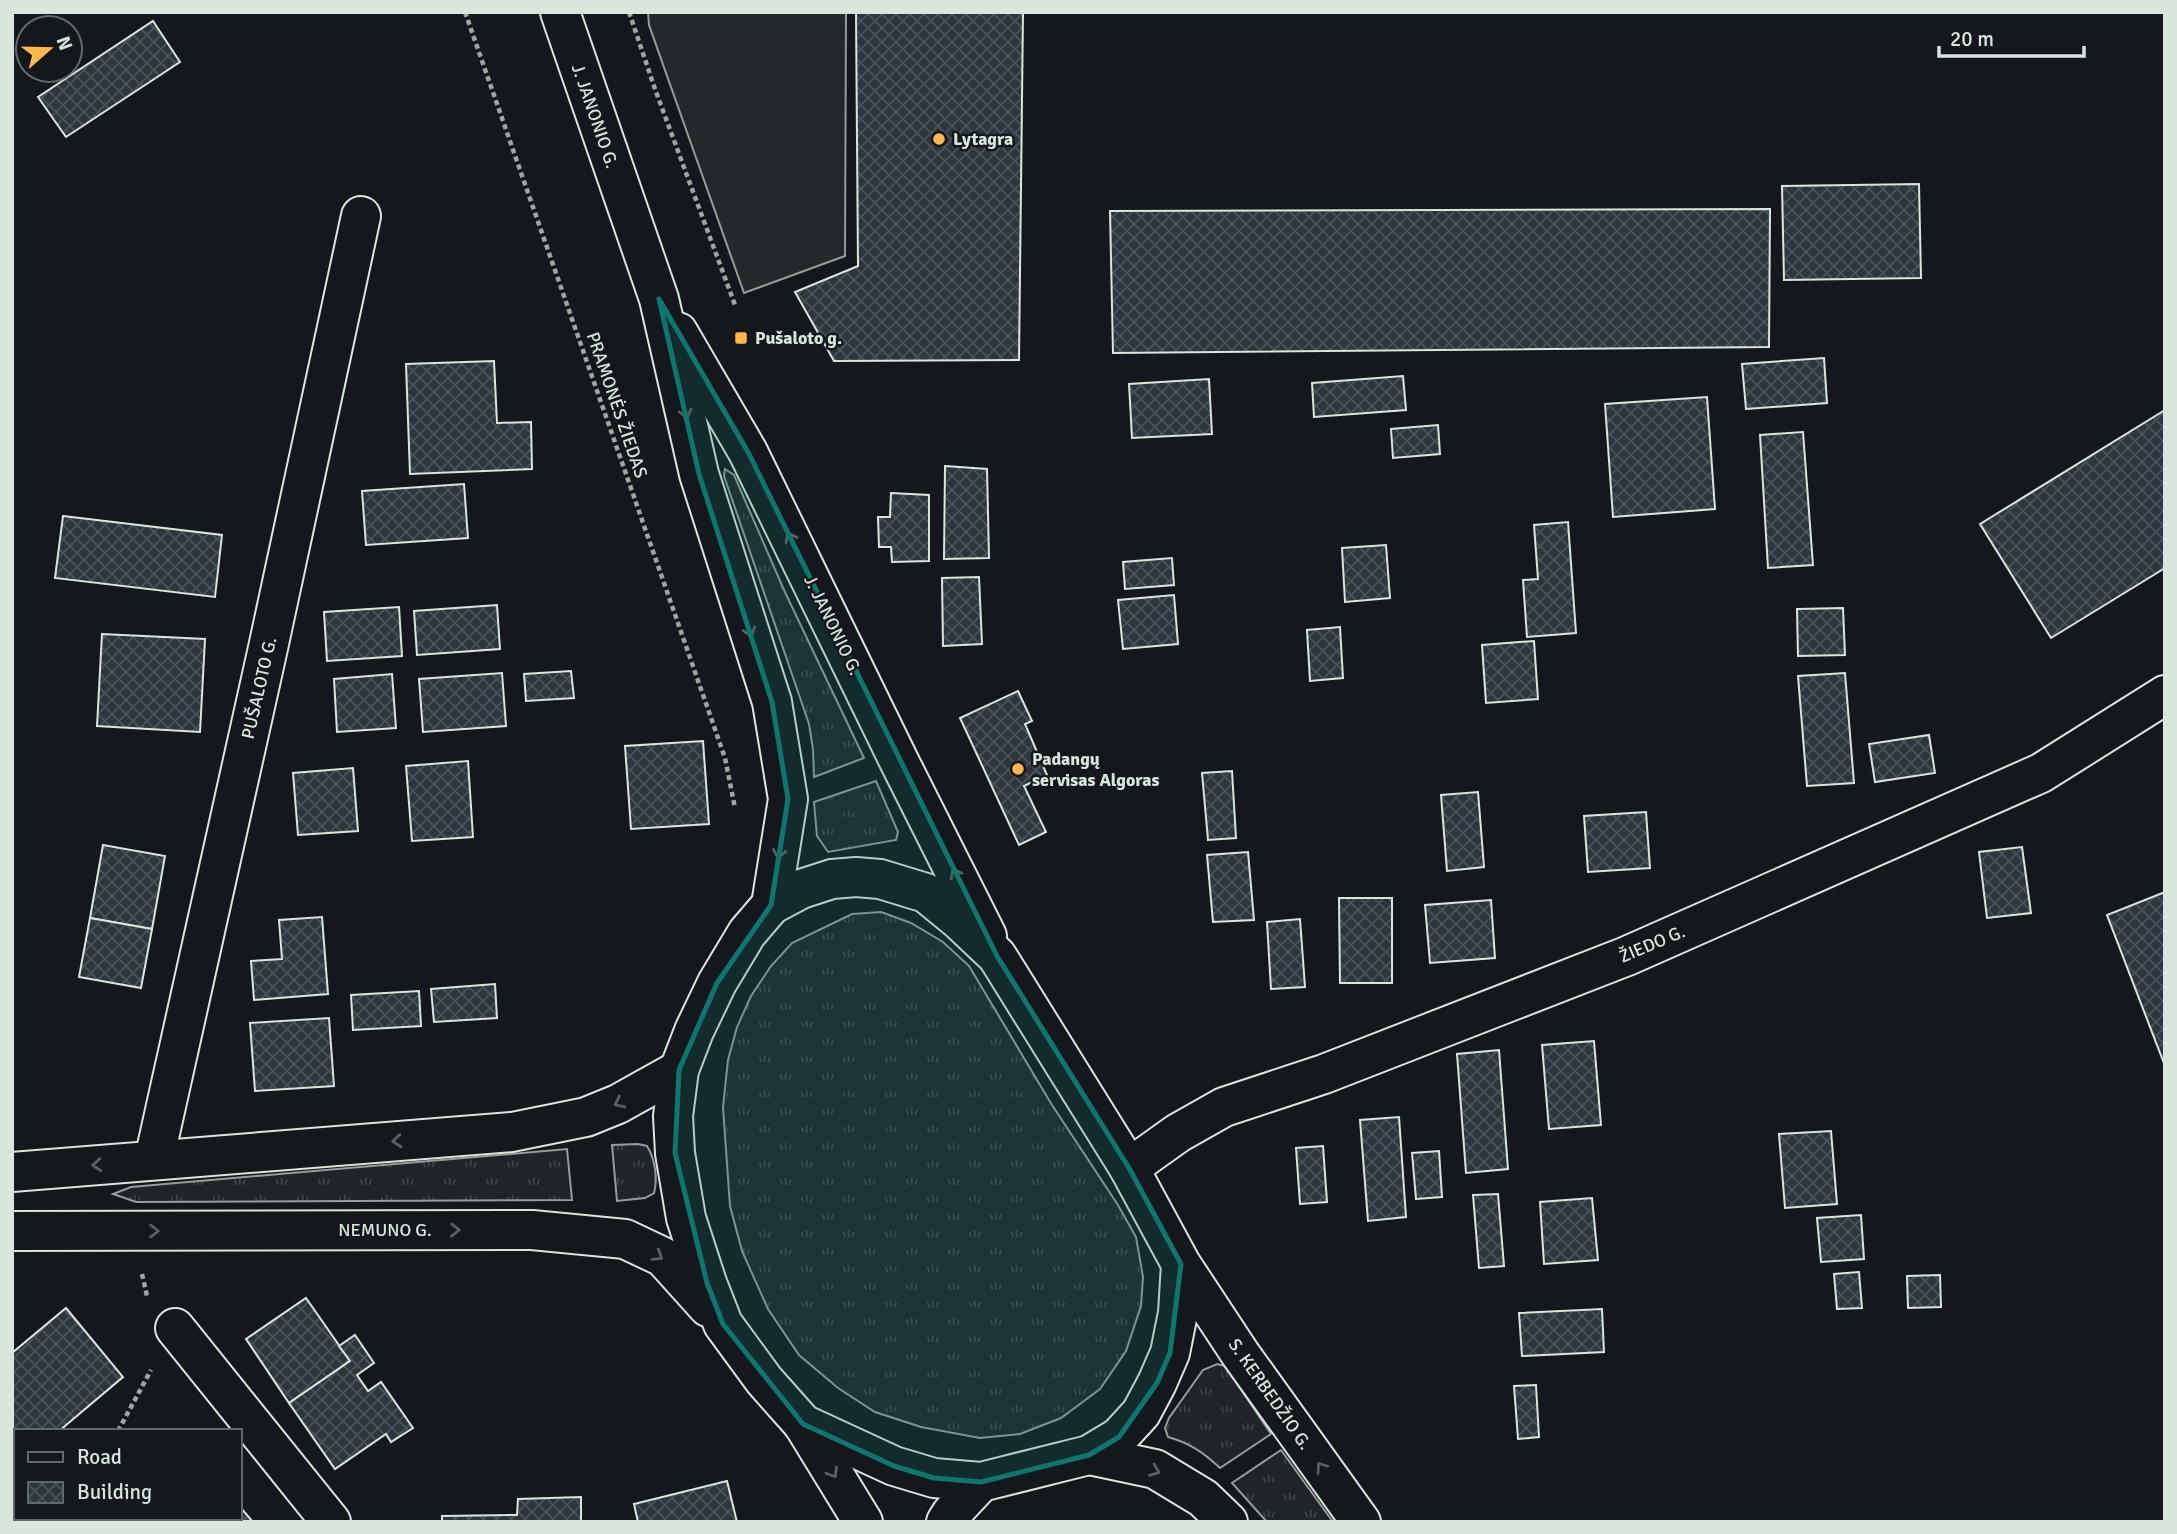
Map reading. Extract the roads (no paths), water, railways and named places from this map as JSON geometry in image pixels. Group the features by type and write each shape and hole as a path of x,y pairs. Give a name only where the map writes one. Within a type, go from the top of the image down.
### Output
{"main road":[{"name":"J. JANONIO G.","path":"559,12 659,299 699,474 772,702 788,799 771,905"},
{"name":"PUŠALOTO G.","path":"154,1160 361,216"},
{"name":"J. JANONIO G.","path":"659,299 748,452 997,956"},
{"name":"ŽIEDO G.","path":"1129,1168 1178,1133 1224,1107 1324,1074 1626,956 2041,773 2165,695"},
{"path":"863,1522 803,1424 764,1380 723,1324 706,1283 680,1191 673,1116 679,1070 717,982 747,933 771,905 801,889 832,879 856,877 880,879 926,893 997,956"},
{"name":"S. KERBEDŽIO G.","path":"997,956 1129,1168 1181,1264 1241,1355 1361,1522"},
{"path":"12,1172 512,1132 586,1117 618,1104 679,1070"},
{"name":"NEMUNO G.","path":"12,1231 532,1230 625,1239 663,1257 723,1324"},
{"path":"803,1424 894,1466 934,1478 981,1482 1089,1455 1119,1437 1141,1413 1157,1383 1170,1353 1178,1313 1181,1264"},
{"path":"175,1328 331,1522"},
{"path":"1089,1455 1155,1469 1203,1498 1228,1522"},
{"path":"946,1522 981,1482"}],"place":[{"name":"Lytagra","path":"939,139"},
{"name":"Pušaloto g.","path":"741,338"},
{"name":"Padangų servisas Algoras","path":"1018,769"}]}
